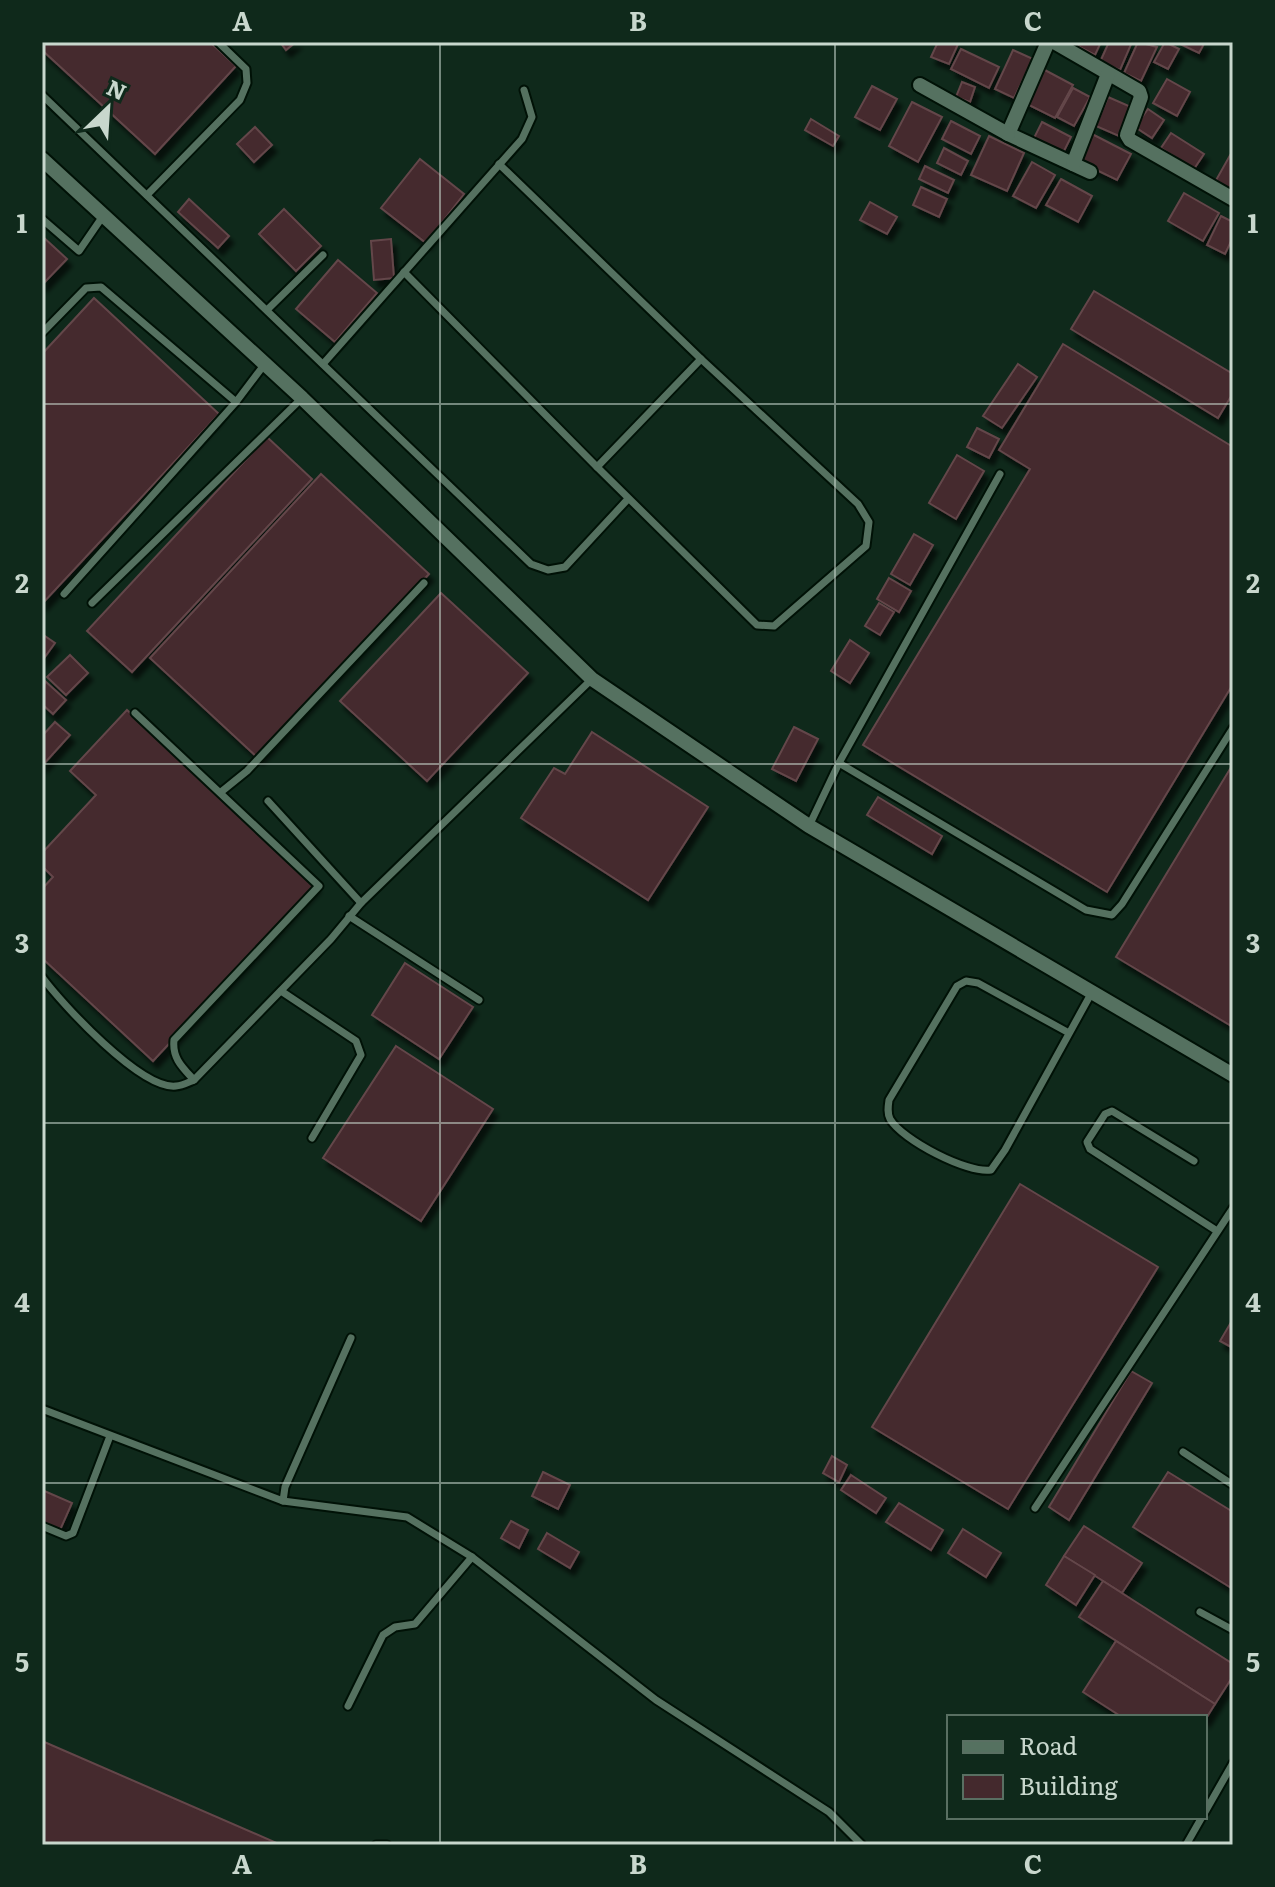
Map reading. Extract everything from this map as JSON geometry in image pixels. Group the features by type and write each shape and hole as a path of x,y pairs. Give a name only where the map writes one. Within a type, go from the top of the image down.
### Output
{"street":[{"path":"1008,134 1051,42 1139,91 1141,97 1127,135 1130,140 1233,199"},
{"path":"1073,164 1108,74"},
{"path":"920,85 1008,134 1090,172"},
{"path":"42,159 302,398 592,679 809,826 1233,1075"}],"lane":[{"path":"147,195 240,100 247,83 246,69 218,42"},
{"path":"323,364 522,139 532,117 524,90"},
{"path":"42,95 531,564 548,570 565,567 628,499"},
{"path":"404,272 757,625 774,626 866,546 869,522 858,504 701,359 499,164"},
{"path":"42,219 79,251 103,216"},
{"path":"267,310 323,255"},
{"path":"42,333 86,288 101,287 236,402"},
{"path":"597,467 701,359"},
{"path":"64,594 236,402 264,365"},
{"path":"92,603 302,398"},
{"path":"809,826 839,763 1000,474"},
{"path":"221,792 247,771 424,583"},
{"path":"42,977 132,1068 167,1085 176,1086 194,1080 361,903 592,679"},
{"path":"135,713 319,887 174,1040 173,1052 177,1062 194,1080"},
{"path":"839,763 1086,910 1112,915 1122,904 1233,728"},
{"path":"268,801 361,903"},
{"path":"349,916 479,1000"},
{"path":"1069,1033 978,983 966,981 957,986 889,1100 890,1118 898,1129 963,1168 991,1170 1069,1033 1092,992"},
{"path":"281,991 356,1041 360,1048 361,1055 312,1138"},
{"path":"1194,1161 1112,1111 1105,1114 1087,1142 1090,1149 1217,1231"},
{"path":"1035,1508 1233,1208"},
{"path":"283,1501 285,1487 351,1338"},
{"path":"42,1409 283,1501 407,1517 472,1557 656,1700 829,1812 862,1845"},
{"path":"42,1526 66,1536 73,1533 110,1436"},
{"path":"1183,1452 1233,1485"},
{"path":"348,1706 383,1635 395,1627 415,1624 472,1557"},
{"path":"1200,1612 1233,1630"},
{"path":"1207,1810 1233,1763"},
{"path":"1186,1845 1202,1819"},
{"path":"376,1845 387,1845"}],"building":[{"path":"42,42 210,42 236,66 155,154 42,50"},
{"path":"280,42 296,42 286,50"},
{"path":"938,42 959,42 949,64 931,57"},
{"path":"1070,42 1101,42 1095,55"},
{"path":"1109,42 1132,42 1120,70 1100,62"},
{"path":"1138,42 1157,47 1141,81 1124,73"},
{"path":"1165,42 1179,49 1168,69 1154,62"},
{"path":"1176,42 1205,42 1199,53"},
{"path":"961,49 999,67 989,88 951,69"},
{"path":"1013,50 1033,59 1014,98 995,89"},
{"path":"1041,68 1073,85 1055,118 1023,102"},
{"path":"1167,79 1190,92 1177,116 1153,103"},
{"path":"962,82 975,87 970,102 956,97"},
{"path":"872,86 897,99 880,130 855,117"},
{"path":"1073,88 1090,97 1074,126 1057,117"},
{"path":"1108,97 1131,107 1119,136 1096,126"},
{"path":"912,102 942,117 918,162 889,146"},
{"path":"1148,109 1164,120 1152,138 1135,127"},
{"path":"811,119 839,136 833,146 805,130"},
{"path":"951,121 980,136 971,154 942,139"},
{"path":"1042,122 1071,137 1061,157 1032,142"},
{"path":"255,127 272,145 254,162 237,144"},
{"path":"1171,133 1204,154 1194,169 1161,148"},
{"path":"1092,134 1131,154 1117,180 1078,161"},
{"path":"989,136 1024,153 1007,191 971,175"},
{"path":"944,148 968,161 961,175 937,163"},
{"path":"1233,150 1233,192 1215,182"},
{"path":"420,159 464,194 426,243 381,208"},
{"path":"1032,162 1055,175 1036,208 1013,196"},
{"path":"925,166 954,180 948,193 919,179"},
{"path":"1061,179 1092,196 1078,222 1046,205"},
{"path":"921,187 947,199 939,217 913,205"},
{"path":"1184,193 1219,213 1203,241 1168,221"},
{"path":"189,199 229,236 218,248 178,212"},
{"path":"870,202 897,217 887,234 860,220"},
{"path":"284,209 321,246 296,271 259,234"},
{"path":"1221,216 1233,222 1233,237 1225,254 1207,245"},
{"path":"42,236 67,259 42,285"},
{"path":"391,239 394,278 374,280 371,241"},
{"path":"338,260 377,293 335,342 296,309"},
{"path":"1094,291 1233,374 1233,393 1218,418 1071,329"},
{"path":"94,298 219,414 42,604 42,354"},
{"path":"1063,344 1233,447 1233,684 1107,892 863,745 1030,469 999,450"},
{"path":"1018,364 1037,377 1002,428 983,416"},
{"path":"977,428 999,439 989,458 967,447"},
{"path":"267,437 312,479 132,672 87,631"},
{"path":"957,455 984,471 956,519 929,503"},
{"path":"321,474 429,574 258,758 150,658"},
{"path":"914,534 933,545 910,585 891,574"},
{"path":"889,578 911,591 899,612 877,599"},
{"path":"441,593 528,673 427,781 340,701"},
{"path":"879,603 894,612 880,635 865,626"},
{"path":"42,634 55,643 42,661"},
{"path":"850,640 869,653 850,683 831,671"},
{"path":"70,655 88,673 66,695 47,677"},
{"path":"45,681 66,700 53,714 42,704"},
{"path":"127,710 316,885 153,1061 42,958 42,889 53,877 42,866 42,853 96,795 70,771"},
{"path":"55,722 70,735 42,766 42,736"},
{"path":"794,727 818,739 796,781 772,769"},
{"path":"592,732 708,807 648,900 521,818 554,768 565,774"},
{"path":"1233,764 1233,1027 1116,957"},
{"path":"878,797 942,836 932,854 867,815"},
{"path":"405,963 473,1007 439,1059 372,1015"},
{"path":"396,1046 493,1109 421,1221 323,1158"},
{"path":"1020,1184 1158,1267 1008,1509 872,1427"},
{"path":"1233,1319 1233,1348 1220,1341"},
{"path":"1131,1371 1152,1383 1069,1520 1049,1507"},
{"path":"832,1456 847,1465 839,1482 823,1473"},
{"path":"543,1472 570,1485 558,1509 532,1496"},
{"path":"1168,1472 1233,1512 1233,1589 1133,1527"},
{"path":"851,1475 886,1498 876,1513 841,1490"},
{"path":"42,1490 72,1503 60,1530 42,1522"},
{"path":"899,1503 943,1530 931,1550 886,1522"},
{"path":"511,1521 528,1530 519,1548 501,1538"},
{"path":"1084,1526 1142,1563 1122,1593 1064,1556"},
{"path":"963,1529 1001,1553 986,1577 948,1553"},
{"path":"547,1533 579,1552 570,1568 538,1549"},
{"path":"1064,1556 1095,1575 1076,1605 1046,1585"},
{"path":"1103,1581 1233,1664 1233,1676 1215,1704 1079,1617"},
{"path":"1116,1641 1215,1704 1207,1717 1119,1715 1083,1692"},
{"path":"42,1741 279,1844 42,1845"}]}
